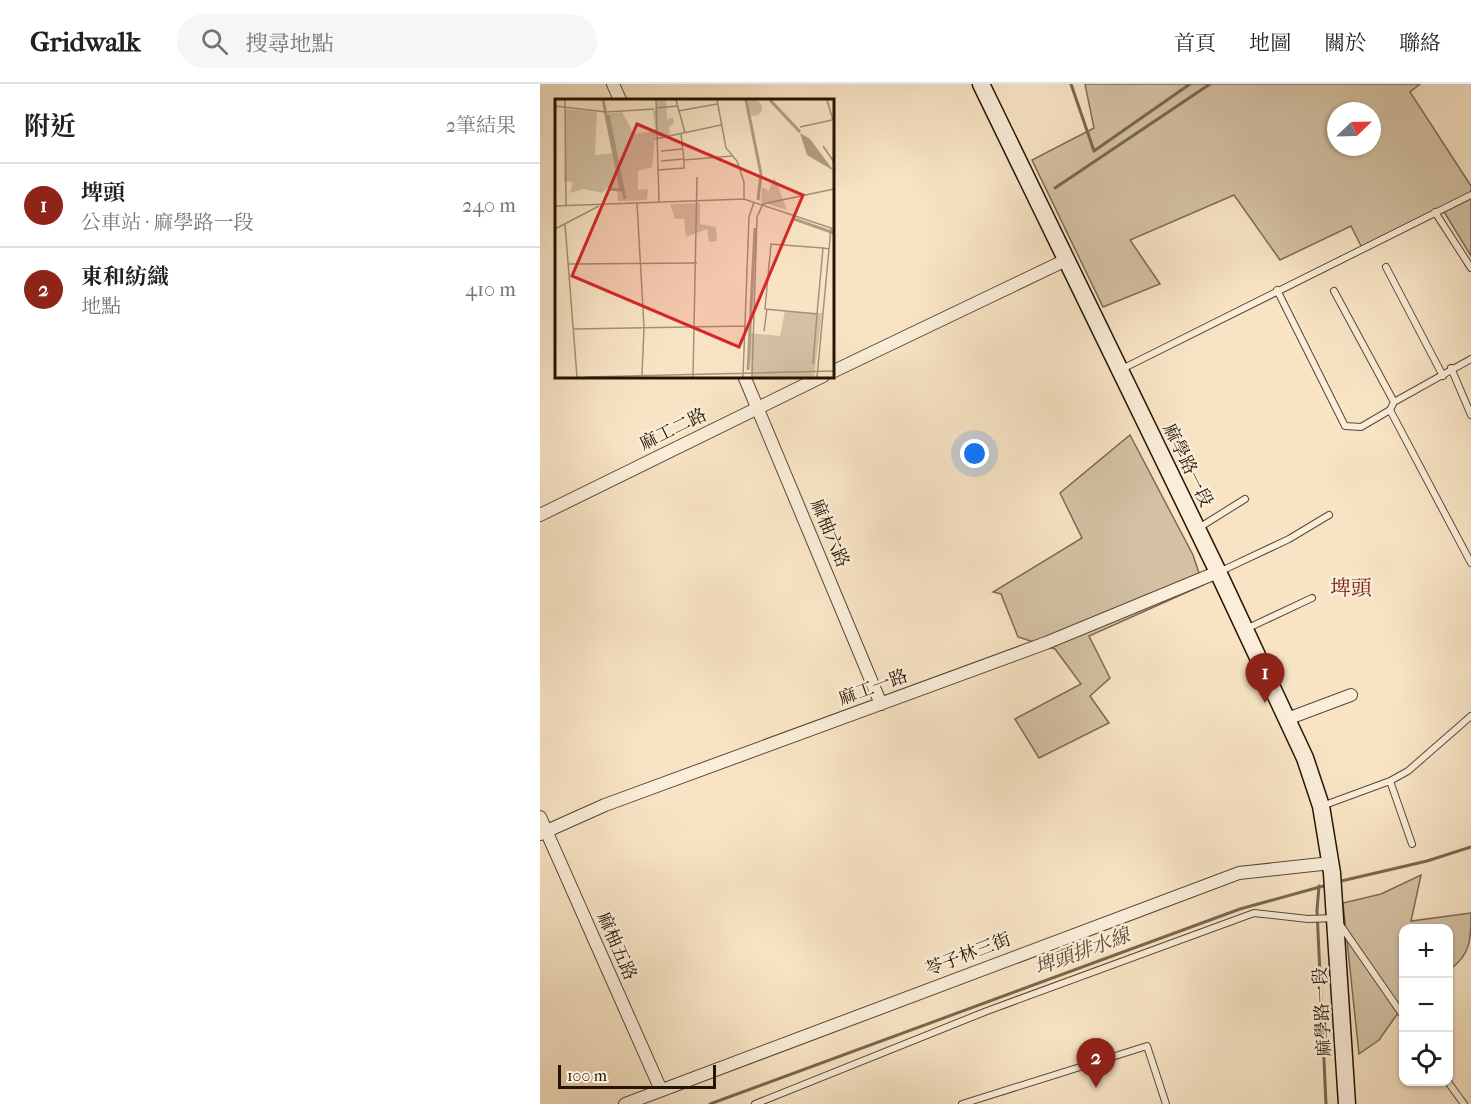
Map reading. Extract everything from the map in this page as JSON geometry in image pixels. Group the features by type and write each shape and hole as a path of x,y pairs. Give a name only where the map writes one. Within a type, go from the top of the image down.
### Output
{"main road":[{"name":"麻學路一段","path":"981,84 1218,572 1305,758 1321,806 1331,868 1347,1104"}],"street":[{"path":"613,84 620,99"},
{"path":"834,371 1066,260"},
{"name":"麻柚六路","path":"745,378 881,704"},
{"name":"麻工二路","path":"540,515 819,378"},
{"name":"麻工一路","path":"543,832 605,805 1046,643 1218,572"},
{"path":"1287,719 1351,695"},
{"name":"麻柚五路","path":"540,816 543,832 662,1090"},
{"name":"苓子林三街","path":"625,1104 1239,873 1331,868"}],"lane":[{"path":"1119,370 1471,195"},
{"path":"1435,212 1471,268"},
{"path":"1386,267 1443,376"},
{"path":"1277,290 1345,426 1361,427 1390,410 1394,402 1443,376 1451,368 1471,359"},
{"path":"1334,291 1394,402"},
{"path":"1451,368 1471,415"},
{"path":"1390,410 1471,563"},
{"path":"1197,529 1245,499"},
{"path":"1218,572 1289,539 1329,515"},
{"path":"1245,630 1312,598"},
{"path":"1321,806 1390,781 1408,771 1471,716"},
{"path":"1390,781 1412,844"},
{"path":"755,1104 998,1007 1254,913 1308,919 1335,918 1399,1010"},
{"path":"962,1104 1147,1046 1166,1104"},
{"path":"1451,1086 1464,1104"}],"shaded area":[{"path":"1085,84 1420,84 1410,92 1471,186 1471,256 1443,210 1362,248 1351,226 1280,260 1234,195 1130,240 1160,284 1103,307 1032,160 1094,128"},
{"path":"1130,435 1193,555 1203,585 1089,636 1110,678 1090,696 1109,723 1039,758 1015,719 1081,684 1055,649 1018,637 1001,594 993,592 1082,538 1060,493"},
{"path":"1421,875 1411,921 1471,913 1471,931 1466,952 1453,967 1453,924 1399,924 1399,1012 1379,1040 1359,1054 1343,903 1381,894"}],"waterway":[{"path":"1071,84 1094,151 1190,84"},
{"path":"1055,188 1210,84"},
{"name":"埤頭排水線","path":"1337,882 1427,861 1471,847"},
{"name":"埤頭排水線","path":"710,1104 1240,909 1327,885"},
{"path":"1319,886 1317,910 1326,1104"}],"place":[{"name":"埤頭","path":"1265,703"},
{"name":"東和紡織","path":"1096,1088"}],"district":[{"name":"埤頭","path":"1351,588"}]}
